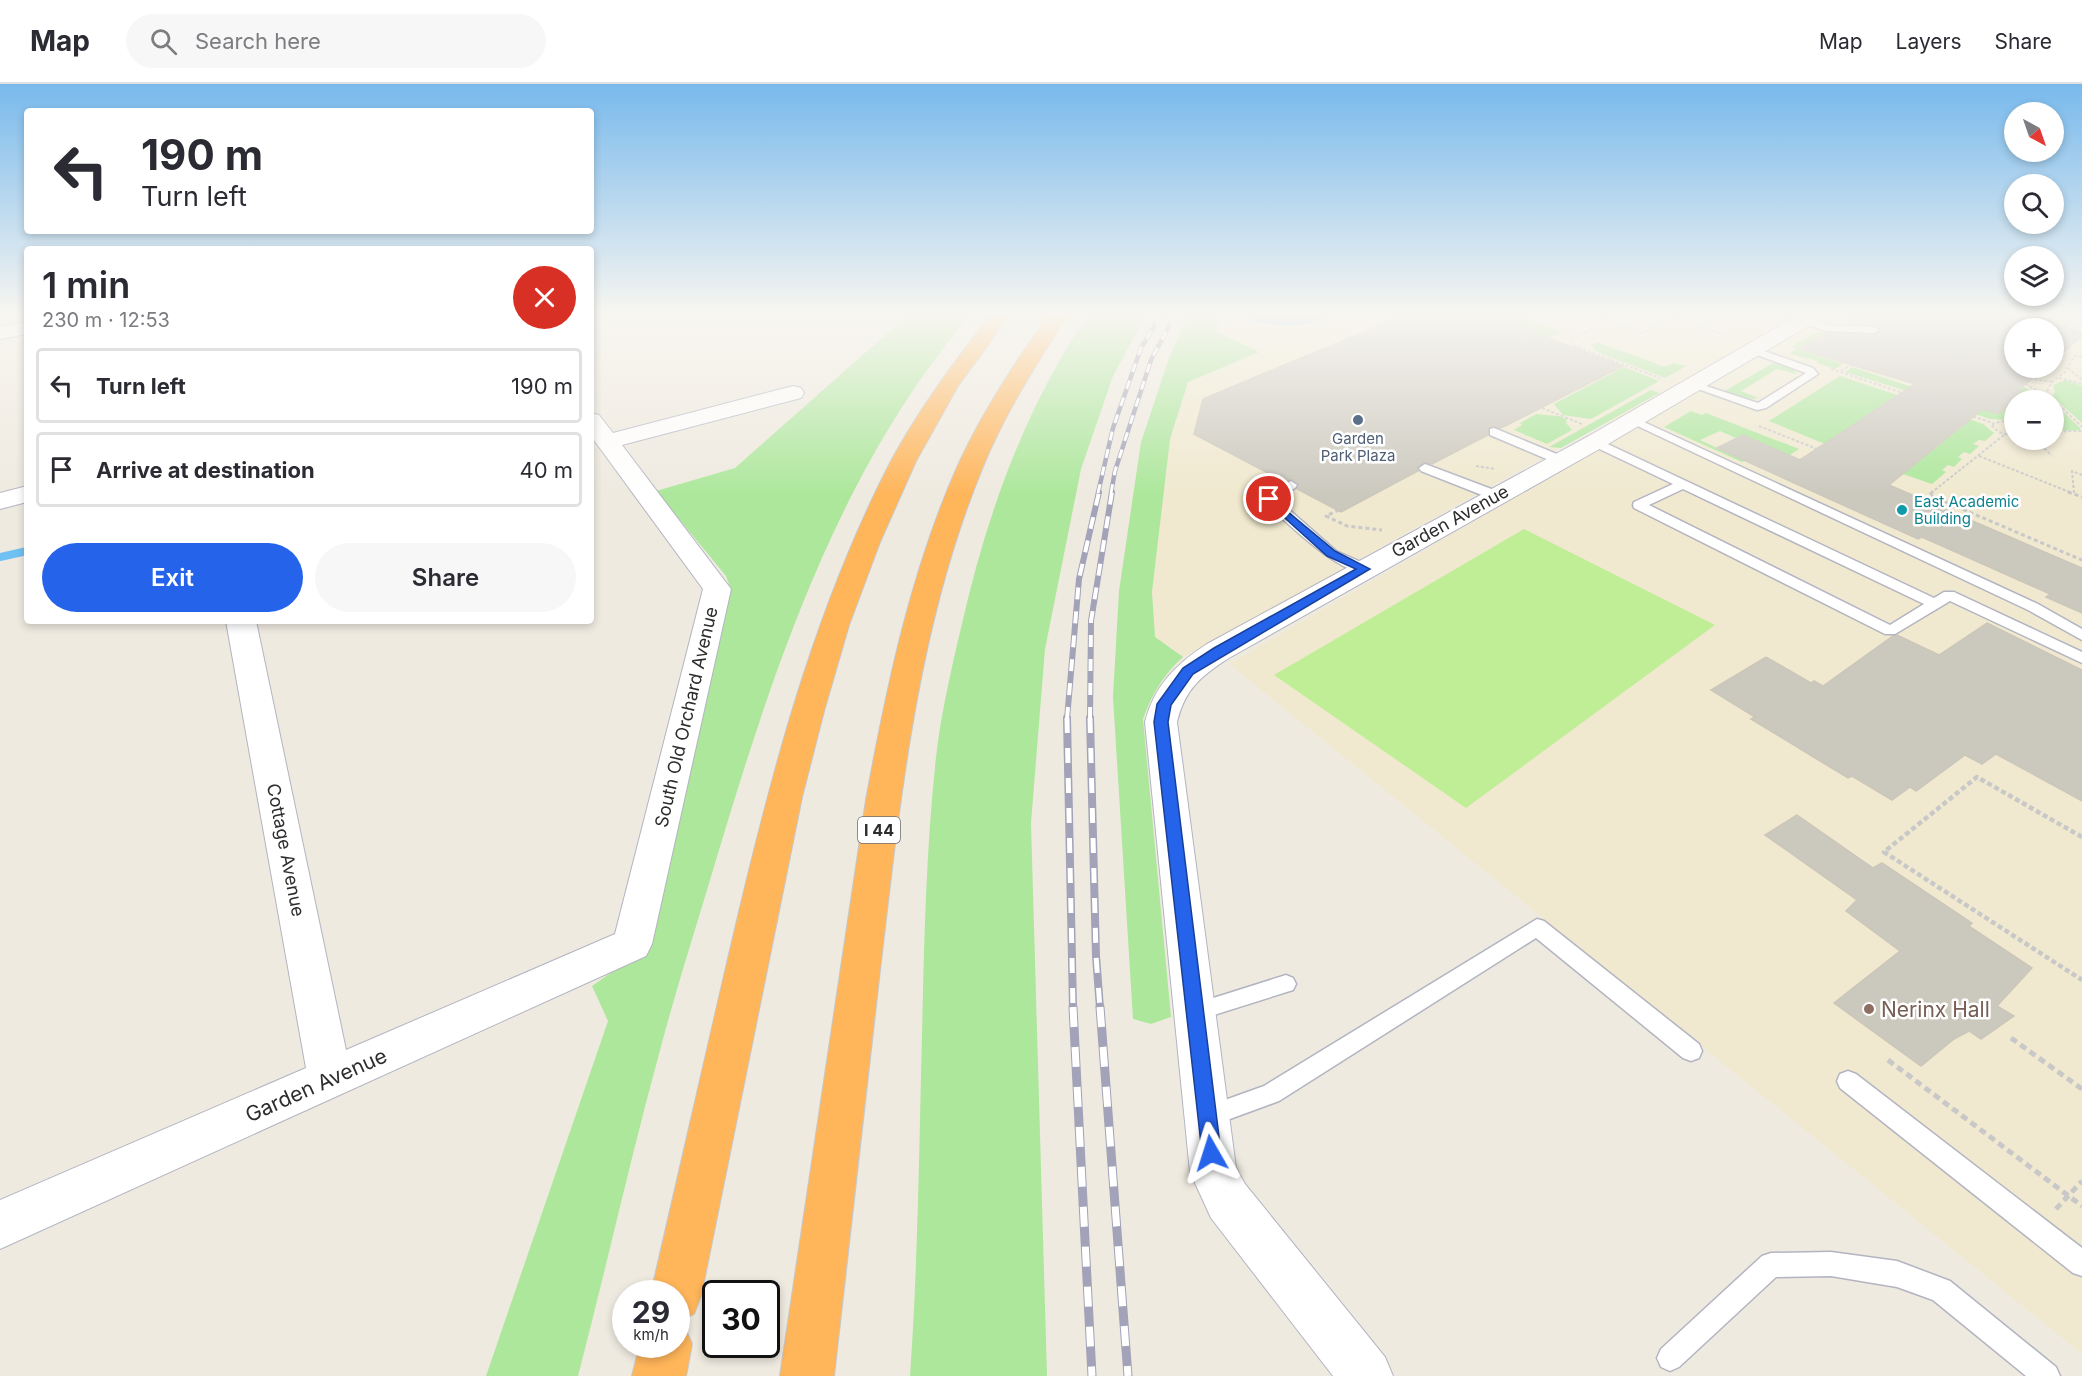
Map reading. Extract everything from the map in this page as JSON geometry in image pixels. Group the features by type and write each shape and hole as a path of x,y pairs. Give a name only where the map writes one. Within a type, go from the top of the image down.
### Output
{"highway":[{"path":"679,1280 767,869 799,740 831,635 864,550 896,478 928,418 956,375"},
{"name":"I 44","path":"807,1376 894,729 918,628 942,545 967,476 995,416 1018,375"},
{"path":"659,1376 663,1358"}],"street":[{"name":"Garden Avenue","path":"1366,1376 1228,1201 1213,1172 1161,722 1164,704 1188,671 1218,651 1560,460 1590,434 1633,420 1693,375"},
{"path":"599,431 793,393"},
{"name":"South Old Orchard Avenue","path":"599,431 717,589 632,944"},
{"path":"0,501 24,495"},
{"name":"Cottage Avenue","path":"242,624 330,1078"},
{"name":"Garden Avenue","path":"0,1226 632,944"}],"lane":[{"path":"1680,383 1757,407 1811,375"},
{"path":"1633,420 2033,607 2082,634"},
{"path":"1494,432 1560,460"},
{"path":"1590,434 1682,484 1935,604"},
{"path":"1425,468 1497,496"},
{"path":"1682,484 1639,505 1890,631 1949,595 2082,658"},
{"path":"1291,485 1269,499 1331,554 1365,569"},
{"path":"1956,598 1982,583"},
{"path":"1207,1116 1270,1094 1537,927 1691,1051"},
{"path":"1194,1012 1286,984"},
{"path":"1848,1081 2082,1264"},
{"path":"1670,1358 1771,1265 1831,1264 1897,1274 1941,1290 2047,1376"}],"path":[{"path":"1658,375 1680,383"},
{"path":"1851,375 1993,423 2004,424"},
{"path":"1987,381 1993,377 2004,376"},
{"path":"2015,378 2035,390"},
{"path":"2034,378 2052,382"},
{"path":"2048,390 2052,382 2059,378 2082,382"},
{"path":"1947,420 1967,404"},
{"path":"1542,408 1590,434"},
{"path":"2064,410 2082,429"},
{"path":"1993,423 1991,427 2004,435 1929,495 2082,560"},
{"path":"2064,432 2082,429"},
{"path":"2046,450 2052,456"},
{"path":"1978,455 2082,496"},
{"path":"2074,493 2072,471 2082,475"},
{"path":"1339,510 1326,516 1359,528 1391,529"},
{"path":"2082,837 1977,777 1884,852 2082,980"},
{"path":"2011,1038 2082,1089"},
{"path":"1888,1060 2082,1206"},
{"path":"2038,1229 2082,1181"}],"shaded area":[{"name":"Nerinx Hall","path":"1204,375 2004,375 2004,378 2064,378 2064,375 2082,375 2082,1354 1229,664 1626,433 1605,423 1183,657 1155,637 1152,592 1170,439 1188,382"}],"green space":[{"path":"840,375 923,375 884,437 848,502 817,569 764,708 673,1003 578,1376 486,1376 608,1021 592,986 635,956 648,931 731,590 726,576 656,491 735,468"},
{"path":"1052,375 1113,375 1081,469 1045,649 1031,823 1047,1376 910,1376 917,1249 926,896 936,757 950,676 982,545 1010,465"},
{"path":"1163,375 1204,375 1188,382 1170,439 1152,592 1155,637 1183,657 1159,685 1143,719 1171,1017 1151,1024 1133,1019 1113,697 1119,591 1141,442"},
{"path":"1608,375 1645,375 1659,381 1591,419 1563,415 1554,404"},
{"path":"1752,375 1767,375 1741,391 1758,398 1753,399 1723,392"},
{"path":"1856,375 1877,375 1957,402 1933,399"},
{"path":"1840,376 1939,409 1825,444 1769,421"},
{"path":"2065,380 2082,386 2082,423 2064,407 2064,390 2054,390 2053,385"},
{"path":"1992,382 2021,385 2029,390 2015,390"},
{"path":"1651,390 1659,393 1561,448 1549,447"},
{"path":"1976,407 1998,414 2004,409 2004,420 1990,419 1972,413"},
{"path":"1691,411 1702,415 1706,413 1799,449 1790,455 1743,435 1736,438 1720,431 1700,440 1745,461 1742,462 1664,427"},
{"path":"2064,413 2080,428 2080,430 2064,431"},
{"path":"1536,414 1567,419 1566,423 1572,430 1547,444 1514,430 1522,425 1520,423"},
{"path":"1963,417 1983,424 1994,433 1985,441 1979,440 1973,444 1979,446 1970,454 1964,452 1958,457 1962,459 1954,467 1948,465 1942,470 1946,472 1932,484 1903,474 1963,426"},
{"path":"1524,529 1715,625 1466,808 1274,675"}],"building":[{"name":"Garden Park Plaza","path":"1260,375 1605,375 1501,428 1489,427 1488,435 1432,464 1424,462 1417,468 1418,471 1341,512 1297,489 1299,485 1292,479 1285,482 1194,434 1203,399"},
{"name":"East Academic Building","path":"1886,375 2004,375 2004,378 2033,378 2018,390 2004,390 2004,409 1998,414 1983,409 1889,485 2082,568 2082,613 2046,597 2050,594 1922,537 1918,539 1717,448 1743,435 1800,460 1915,384"},
{"path":"1987,623 2082,670 2082,801 1996,754 1982,764 1965,755 1916,791 1910,787 1892,800 1852,776 1848,778 1751,719 1755,717 1711,690 1766,657 1811,683 1814,681 1823,686 1893,636 1897,635 1939,655"},
{"path":"1797,815 1873,868 1882,863 1972,923 1969,926 2032,968 1997,1006 2014,1016 1981,1039 1969,1031 1954,1039 1921,1066 1834,1003 1900,951 1846,911 1857,900 1765,835"}],"waterway":[{"path":"0,557 24,552"}],"railway":[{"path":"1098,493 1113,428 1131,375"},
{"path":"1111,493 1115,471 1146,375"},
{"path":"1067,719 1079,579 1099,492"},
{"path":"1090,718 1091,621 1112,492"},
{"path":"1090,718 1096,956 1100,1008"},
{"path":"1067,719 1073,1008"},
{"path":"1073,1007 1092,1376"},
{"path":"1100,1007 1128,1376"}],"place":[{"name":"Garden Park Plaza","path":"1358,420"},
{"name":"East Academic Building","path":"1902,510"},
{"name":"Nerinx Hall","path":"1869,1009"}],"route":[{"path":"1211,1153 1161,722 1164,704 1188,671 1218,651 1365,569 1331,554 1269,499"}]}
